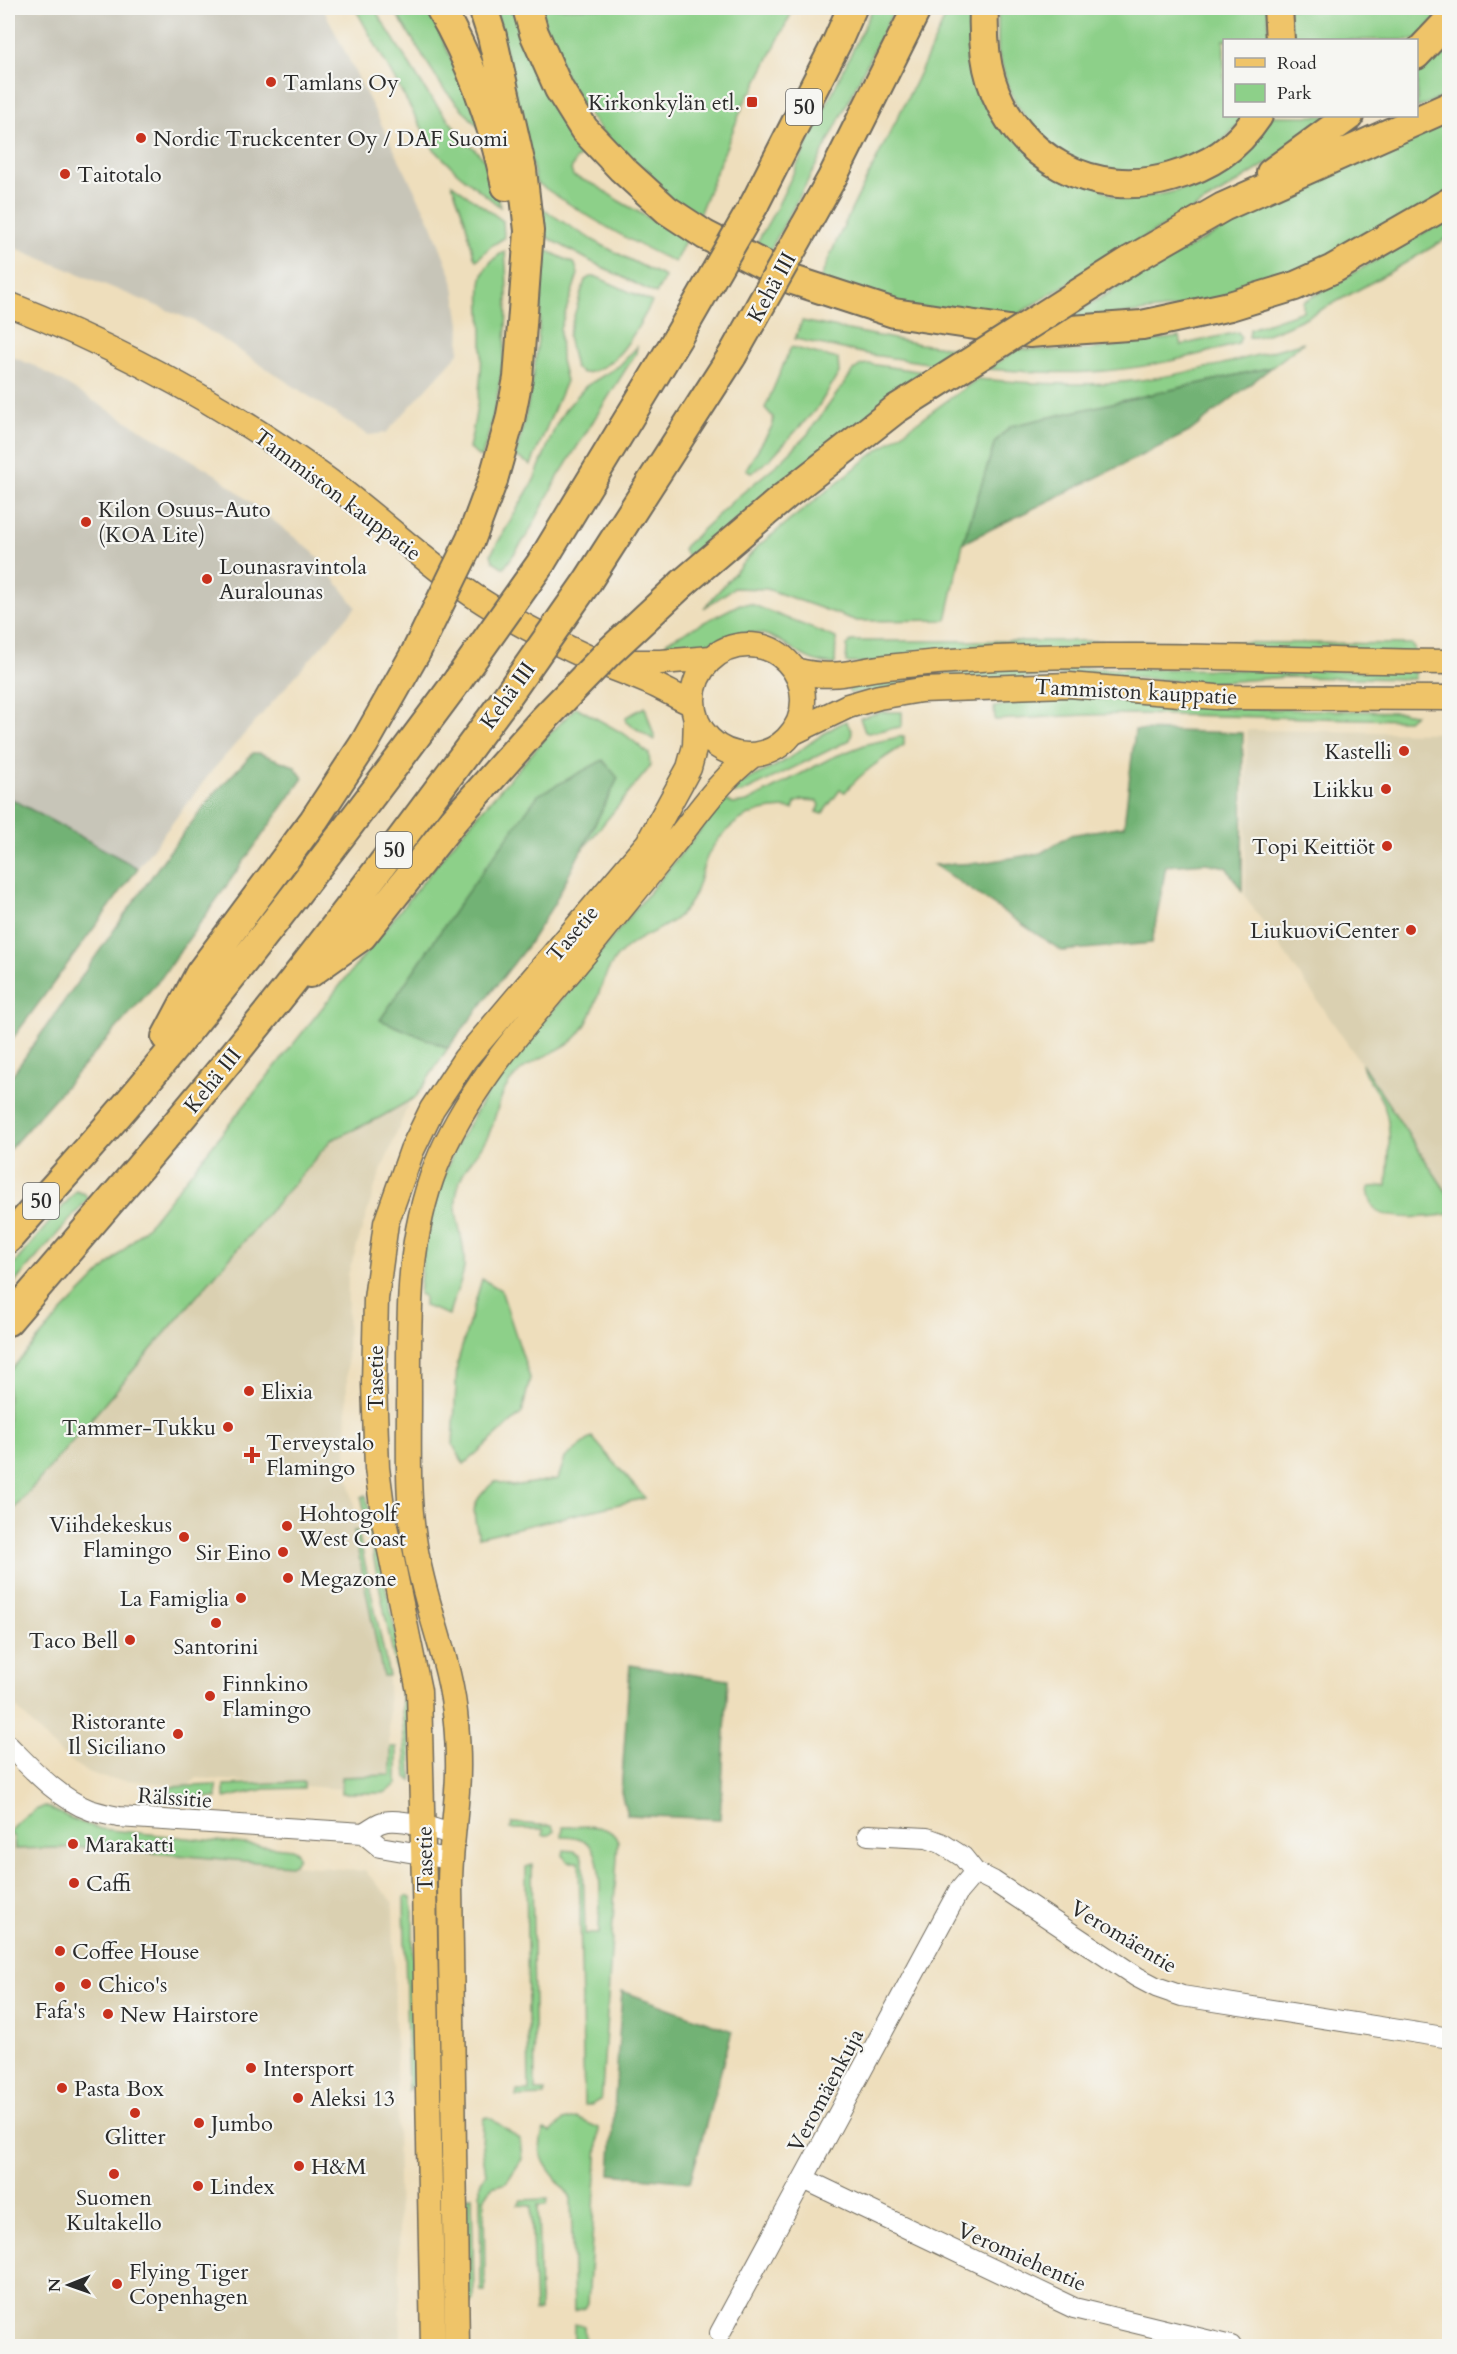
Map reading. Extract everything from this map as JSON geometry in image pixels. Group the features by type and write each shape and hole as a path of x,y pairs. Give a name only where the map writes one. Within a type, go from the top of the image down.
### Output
{"highway":[{"path":"440,8 457,36 480,92 500,158 525,304"},
{"path":"138,1091 200,973 314,820 364,744 416,652 471,539 493,480 510,420 518,378 529,231 522,170 492,36 483,8"},
{"path":"526,8 534,33 559,89 584,129 622,169 667,210 705,235 793,280 894,313 1029,333 1142,325 1230,306 1294,286 1333,269 1449,201"},
{"name":"50","path":"8,1239 138,1091 346,831 541,563 678,337 754,205 852,8"},
{"name":"Kehä III","path":"8,1321 177,1124 284,992 384,864 501,705 587,582 732,356 832,178 917,8"},
{"path":"984,8 985,46 991,80 1004,108 1019,132 1043,155 1066,169 1094,180 1123,185 1156,182 1192,171 1220,156 1244,136 1257,117"},
{"path":"1278,8 1280,39"},
{"path":"1418,53 1449,19"},
{"path":"284,992 362,936 453,821 542,721 609,652 683,583 784,496 896,410 1131,260 1223,207 1449,106"},
{"path":"1223,207 1348,117"}],"main road":[{"name":"Tammiston kauppatie","path":"8,304 39,316 186,389 248,426 326,478 475,596 524,626 598,662 656,685 694,711"},
{"path":"756,644 777,652 798,671 804,699 802,715 794,732 781,745 767,752 753,755 733,753 707,737 694,711 694,685 711,658 723,650 739,645 756,644"},
{"name":"Tammiston kauppatie","path":"798,671 819,676 842,676 884,668 933,663 1069,657 1449,662"},
{"name":"Tammiston kauppatie","path":"598,662 661,662 711,658"},
{"name":"Tammiston kauppatie","path":"794,732 848,706 879,697 921,690 1069,685 1216,697 1449,698"},
{"name":"Tasetie","path":"433,2346 418,1690 384,1521 377,1468 374,1383 376,1299 386,1223 412,1150 432,1109 465,1059 648,843 689,768 695,746 694,711"},
{"name":"Tasetie","path":"457,2346 451,2042 451,1847 458,1788 454,1706 445,1659 430,1611 415,1545 409,1476 410,1283 416,1230 436,1166 461,1115 487,1074 710,796 736,768 753,755"}],"street":[{"name":"Rälssitie","path":"8,1745 44,1781 66,1796 90,1810 118,1817 363,1833 382,1822 422,1825 451,1847"},
{"name":"Rälssitie","path":"363,1833 380,1847 422,1854 451,1847"},
{"name":"Veromäentie","path":"868,1835 927,1838 941,1843 963,1857 975,1872 993,1881 1137,1977 1156,1987 1182,1996 1449,2038"},
{"name":"Veromäenkuja","path":"720,2333 958,1892 975,1872"},
{"name":"Veromiehentie","path":"804,2179 1074,2308 1231,2346"}],"shaded area":[{"path":"8,8 323,8 431,223 453,280 460,324 459,353 386,433 368,435 194,321 8,245"},
{"path":"8,355 37,367 215,474 314,553 356,607 211,772 138,868 8,797"},
{"path":"1247,730 1449,733 1449,1196 1376,1085 1245,896"},
{"name":"Viihdekeskus Flamingo","path":"415,1088 376,1184 348,1275 346,1465 388,1679 390,1772 369,1791 197,1778 188,1786 104,1778 83,1770 56,1749 8,1699 8,1510 357,1103"},
{"name":"Jumbo","path":"8,1832 14,1837 15,1849 86,1847 365,1871 393,1902 401,2346 8,2346"}],"green space":[{"path":"355,8 374,8 428,94 459,133 493,168 500,207 458,173 433,148"},
{"path":"393,8 429,8 483,132 443,88"},
{"path":"495,8 513,8 597,162 582,156 576,159 571,170 573,176 597,186 686,239 675,262 604,225 536,182"},
{"path":"537,8 794,8 752,92 744,103 696,222 632,170 575,97"},
{"path":"873,8 895,8 819,160 765,260 751,253 777,207"},
{"path":"949,8 975,8 997,117 1113,196 1169,193 1207,178 1225,165 1269,117 1336,117 1219,194 1007,321 914,309 819,282 850,213"},
{"path":"998,8 1267,8 1270,39 1223,39 1223,117 1245,117 1215,149 1135,175 1080,165 1041,139 1016,104 998,52"},
{"path":"1288,8 1448,8 1417,39 1291,39"},
{"path":"1449,42 1449,94 1418,108 1418,73"},
{"path":"1449,121 1449,192 1404,219 1267,287 1197,305 1061,322 1138,275 1288,194"},
{"path":"452,184 503,221 504,238 476,260 465,220"},
{"path":"538,205 600,244 665,277 656,294 541,234"},
{"path":"1449,218 1449,237 1433,247 1316,312 1264,335 1249,337 1250,329 1303,311 1303,302"},
{"path":"542,248 575,264 578,274 560,329 561,360 566,381 531,465 515,456 533,379 541,301"},
{"path":"505,251 507,303 504,355 495,406 482,457 469,448 477,409 481,370 481,286 488,265"},
{"path":"597,277 652,302 633,335 617,356 596,370 583,373 575,368 568,336 585,280"},
{"path":"802,321 920,344 965,349 941,365 872,355 795,339"},
{"path":"1238,332 1241,337 1238,344 1127,369 1064,373 988,369 1018,349 1079,351 1179,337 1181,345"},
{"path":"1304,342 1272,367 1011,426 995,442 963,543 946,620 857,621 767,589 734,588 704,608 758,546 869,457 977,379 1075,384 1133,381 1198,370"},
{"path":"637,347 636,353 558,477 528,534 504,568 493,561 491,554 534,480 556,425 565,410 586,386 619,366"},
{"path":"791,347 838,359 839,373 818,407 770,459 752,473 746,469 773,425 773,417 765,408"},
{"path":"869,364 931,373 690,558 683,550 685,546 734,500 781,461 807,435 854,370 861,365"},
{"path":"1272,367 1189,432 963,543 995,442 1011,426"},
{"path":"740,604 751,604 836,638 835,664 812,660 772,637 752,633 724,637 686,652 666,656 666,643 669,640"},
{"path":"851,641 1411,644 1415,653 846,663 847,646"},
{"path":"1009,668 1414,671 1415,679 1286,677 1210,683 1075,674 850,693 847,686 874,679"},
{"path":"1076,697 1233,708 1415,714 1408,720 1132,714 995,720 994,707 1029,700"},
{"path":"576,707 626,735 649,754 650,767 582,850 618,778 381,1020 448,1048 416,1097 379,1118 331,1140 8,1516 8,1373 62,1312 152,1221 461,834"},
{"path":"645,707 654,740 626,722 626,717"},
{"path":"882,712 902,712 902,725 865,732 860,718"},
{"path":"846,721 852,732 850,740 742,793 731,793 742,783 783,762 821,735"},
{"path":"1135,730 1243,733 1242,891 1226,867 1206,863 1166,866 1152,943 1062,951 934,865 981,863 1041,853 1070,835 1124,826"},
{"path":"904,736 904,745 865,772 845,792 840,790 822,814 816,812 820,806 818,801 802,800 795,803 793,809 777,808 761,811 733,825 712,848 695,892 680,915 629,946 613,962 603,981 592,1013 580,1033 562,1048 527,1066 510,1082 504,1090 488,1136 463,1174 458,1188 456,1211 463,1243 464,1267 449,1315 424,1306 424,1296 419,1294 423,1254 438,1191 456,1146 493,1083 725,800 733,804 747,802 831,758 867,744"},
{"path":"253,753 259,753 294,766 303,778 161,978 8,1151 8,1081 166,856 213,795"},
{"path":"603,760 618,778 554,904 528,945 448,1048 380,1020 464,897 538,795"},
{"path":"8,797 138,868 8,1045"},
{"path":"1362,1064 1449,1196 1449,1214 1423,1217 1392,1216 1377,1211 1373,1206 1368,1189 1387,1186 1388,1125 1382,1101"},
{"path":"76,1191 85,1194 88,1199 8,1290 8,1271"},
{"path":"482,1279 501,1290 530,1378 522,1413 464,1464 453,1445 457,1364"},
{"path":"592,1437 645,1498 479,1537 475,1506 481,1495 495,1481 512,1486 558,1479 565,1458"},
{"path":"366,1495 403,1667 412,1781 407,1777 401,1695 362,1499"},
{"path":"354,1531 358,1531 389,1676 383,1676"},
{"path":"630,1665 728,1680 720,1819 627,1815 621,1792"},
{"path":"391,1747 397,1747 397,1784 384,1793 342,1793 342,1777 391,1775"},
{"path":"304,1782 304,1788 265,1789 224,1798 224,1785"},
{"path":"216,1785 217,1798 168,1795 167,1787"},
{"path":"45,1806 79,1822 101,1829 292,1849 297,1852 298,1857 294,1864 290,1865 86,1847 15,1849 14,1837 9,1833 25,1817"},
{"path":"513,1823 552,1826 554,1831 549,1835 543,1835 543,1829 510,1829"},
{"path":"563,1827 602,1828 614,1835 618,1842 602,2092 601,2099 591,2105 584,2105 579,1862 568,1862 563,1855 564,1850 574,1851 581,1855 583,1861 585,1934 599,1934 598,1864 591,1846 578,1838 562,1836"},
{"path":"532,1865 535,2091 545,2091 545,2096 516,2097 517,2091 529,2091 526,1867"},
{"path":"406,1896 411,1898 413,1908 413,2083 408,2091 404,1898"},
{"path":"622,1991 732,2031 690,2182 610,2174"},
{"path":"489,2117 520,2139 522,2159 506,2183 492,2187 484,2199 485,2291 481,2291 480,2183 486,2173 482,2148 483,2122 484,2118"},
{"path":"576,2118 599,2128 588,2303 585,2308 574,2311 571,2198 547,2167 543,2159 541,2141 544,2130 551,2132 563,2121"},
{"path":"472,2196 474,2300 469,2305 466,2197"},
{"path":"548,2199 547,2205 538,2205 540,2311 535,2311 531,2206 518,2205 521,2200"},
{"path":"574,2324 584,2326 585,2346 574,2346"}],"place":[{"name":"Tamlans Oy","path":"271,82"},
{"name":"Kirkonkylän etl.","path":"752,102"},
{"name":"Nordic Truckcenter Oy / DAF Suomi","path":"141,138"},
{"name":"Taitotalo","path":"65,174"},
{"name":"Kilon Osuus-Auto (KOA Lite)","path":"86,522"},
{"name":"Lounasravintola Auralounas","path":"207,579"},
{"name":"Kastelli","path":"1404,751"},
{"name":"Liikku","path":"1386,789"},
{"name":"Topi Keittiöt","path":"1387,846"},
{"name":"LiukuoviCenter","path":"1411,930"},
{"name":"Elixia","path":"249,1391"},
{"name":"Tammer-Tukku","path":"228,1427"},
{"name":"Terveystalo Flamingo","path":"252,1455"},
{"name":"Hohtogolf West Coast","path":"287,1526"},
{"name":"Viihdekeskus Flamingo","path":"184,1537"},
{"name":"Sir Eino","path":"283,1552"},
{"name":"Megazone","path":"288,1578"},
{"name":"La Famiglia","path":"241,1598"},
{"name":"Santorini","path":"216,1623"},
{"name":"Taco Bell","path":"130,1640"},
{"name":"Finnkino Flamingo","path":"210,1696"},
{"name":"Ristorante Il Siciliano","path":"178,1734"},
{"name":"Marakatti","path":"73,1844"},
{"name":"Caffi","path":"74,1883"},
{"name":"Coffee House","path":"60,1951"},
{"name":"Chico's","path":"86,1984"},
{"name":"Fafa's","path":"60,1987"},
{"name":"New Hairstore","path":"108,2014"},
{"name":"Intersport","path":"251,2068"},
{"name":"Pasta Box","path":"62,2088"},
{"name":"Aleksi 13","path":"298,2098"},
{"name":"Glitter","path":"135,2113"},
{"name":"Jumbo","path":"199,2123"},
{"name":"H&M","path":"299,2166"},
{"name":"Suomen Kultakello","path":"114,2174"},
{"name":"Lindex","path":"198,2186"},
{"name":"Flying Tiger Copenhagen","path":"117,2284"}]}
